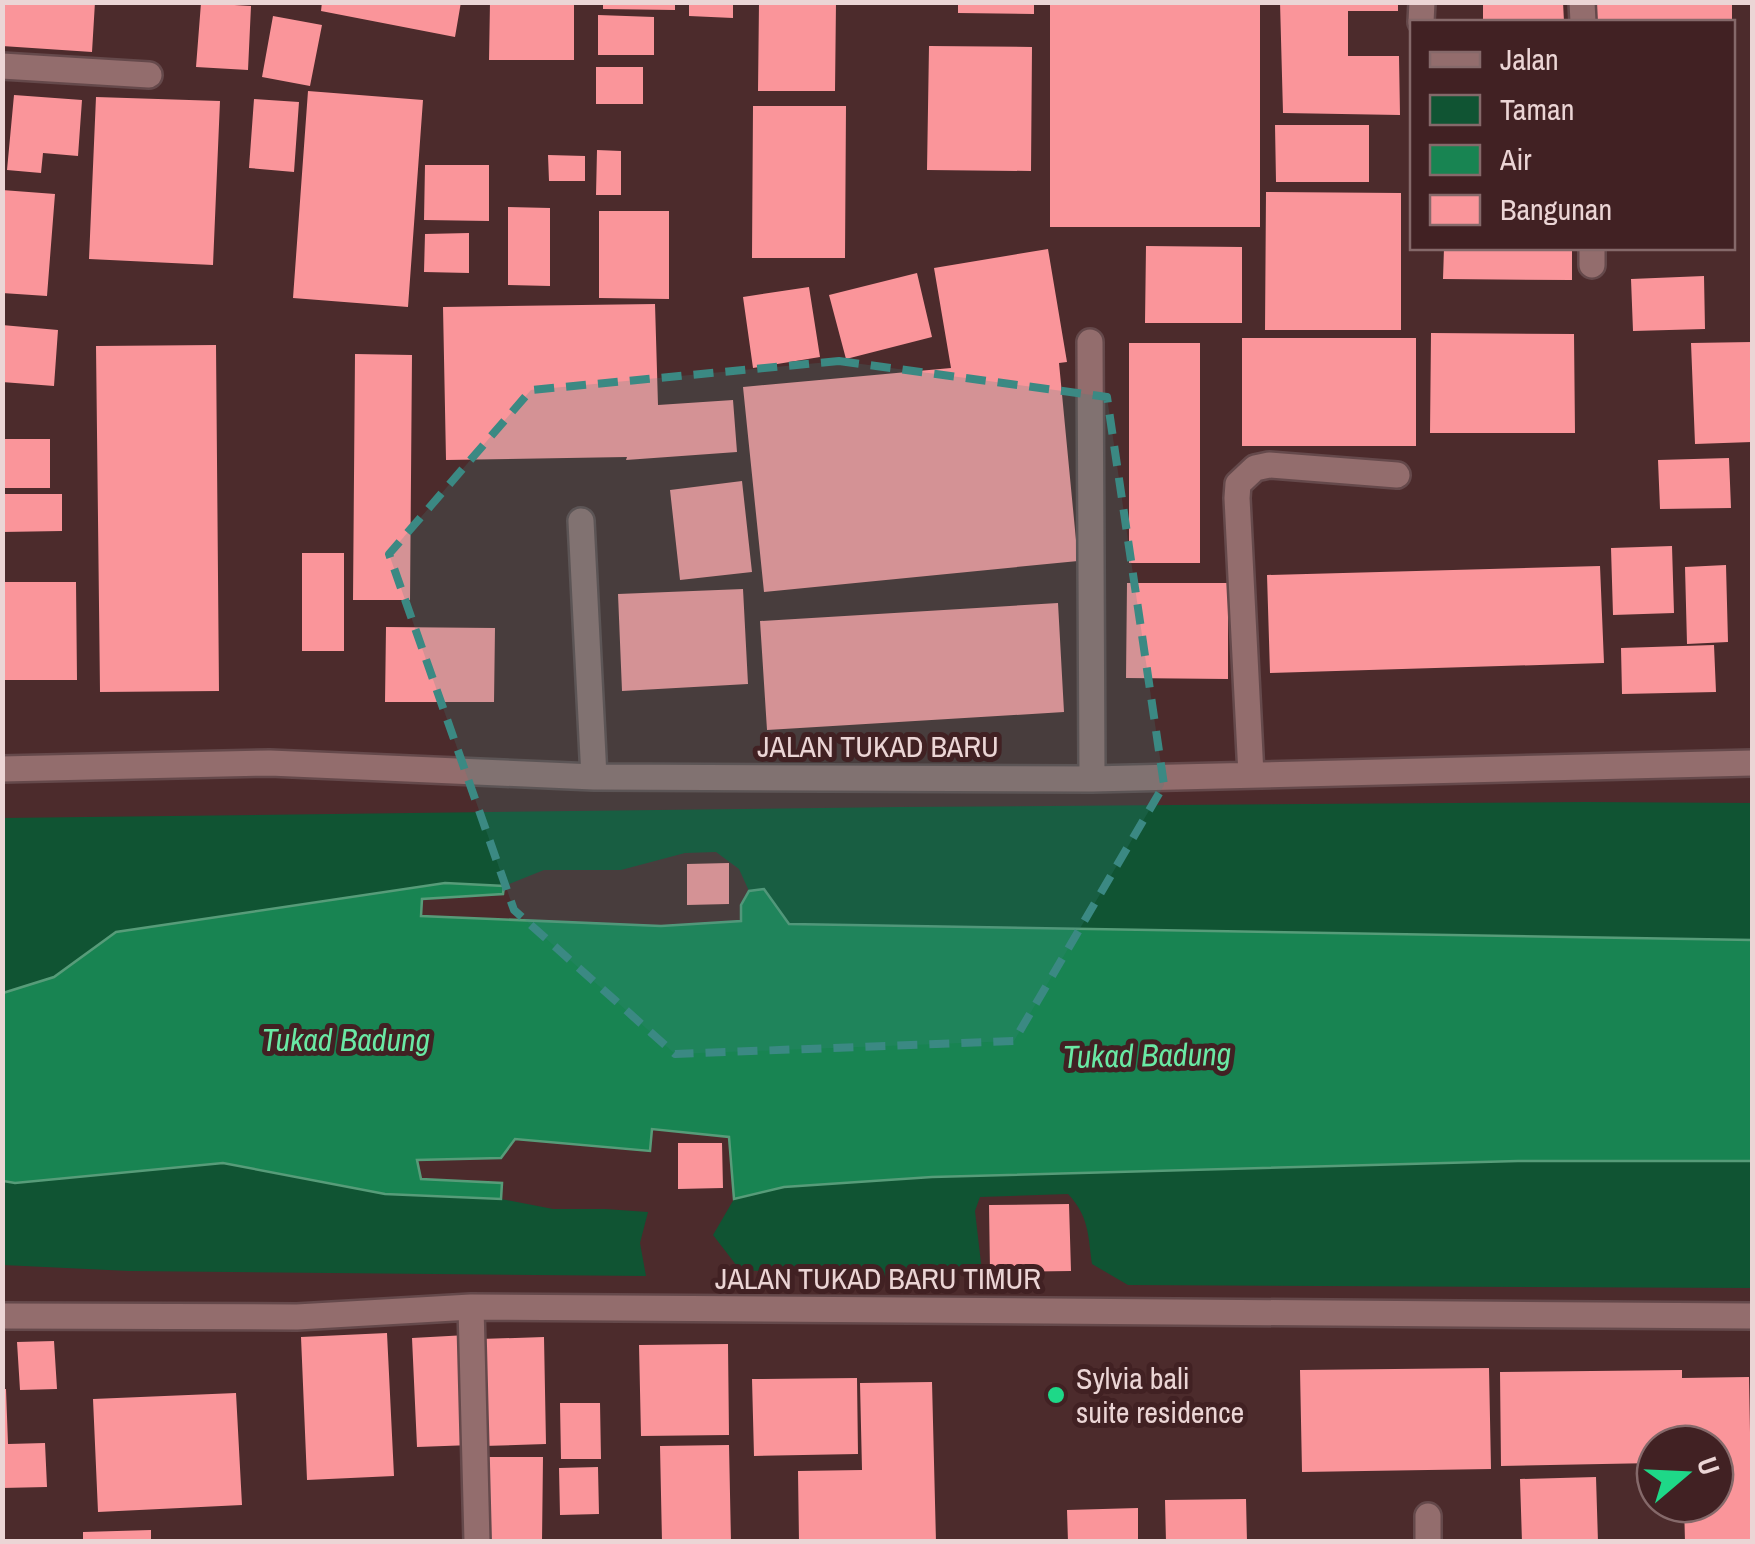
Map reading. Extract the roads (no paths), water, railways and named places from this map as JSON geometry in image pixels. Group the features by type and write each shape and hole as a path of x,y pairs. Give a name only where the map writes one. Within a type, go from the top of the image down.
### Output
{"street":[{"path":"2,66 149,75"},
{"path":"1090,342 1092,779"},
{"path":"1251,776 1238,484 1255,468 1268,464 1397,475"},
{"path":"581,520 594,777"},
{"name":"JALAN TUKAD BARU","path":"2,769 270,763 594,777 1092,779 1752,762"},
{"path":"471,1307 477,1542"},
{"name":"JALAN TUKAD BARU TIMUR","path":"2,1316 298,1317 471,1307 1752,1316"}],"water":[{"name":"Tukad Badung","path":"445,883 504,886 503,894 422,899 421,916 661,926 741,921 741,905 749,891 764,889 789,924 1752,940 1752,1161 1518,1161 932,1177 784,1187 734,1199 729,1137 652,1129 650,1151 515,1139 501,1158 417,1160 421,1179 502,1183 501,1199 385,1194 223,1163 3,1181 3,993 54,977 116,932"}],"place":[{"name":"Sylvia bali suite residence","path":"1056,1395"}]}
